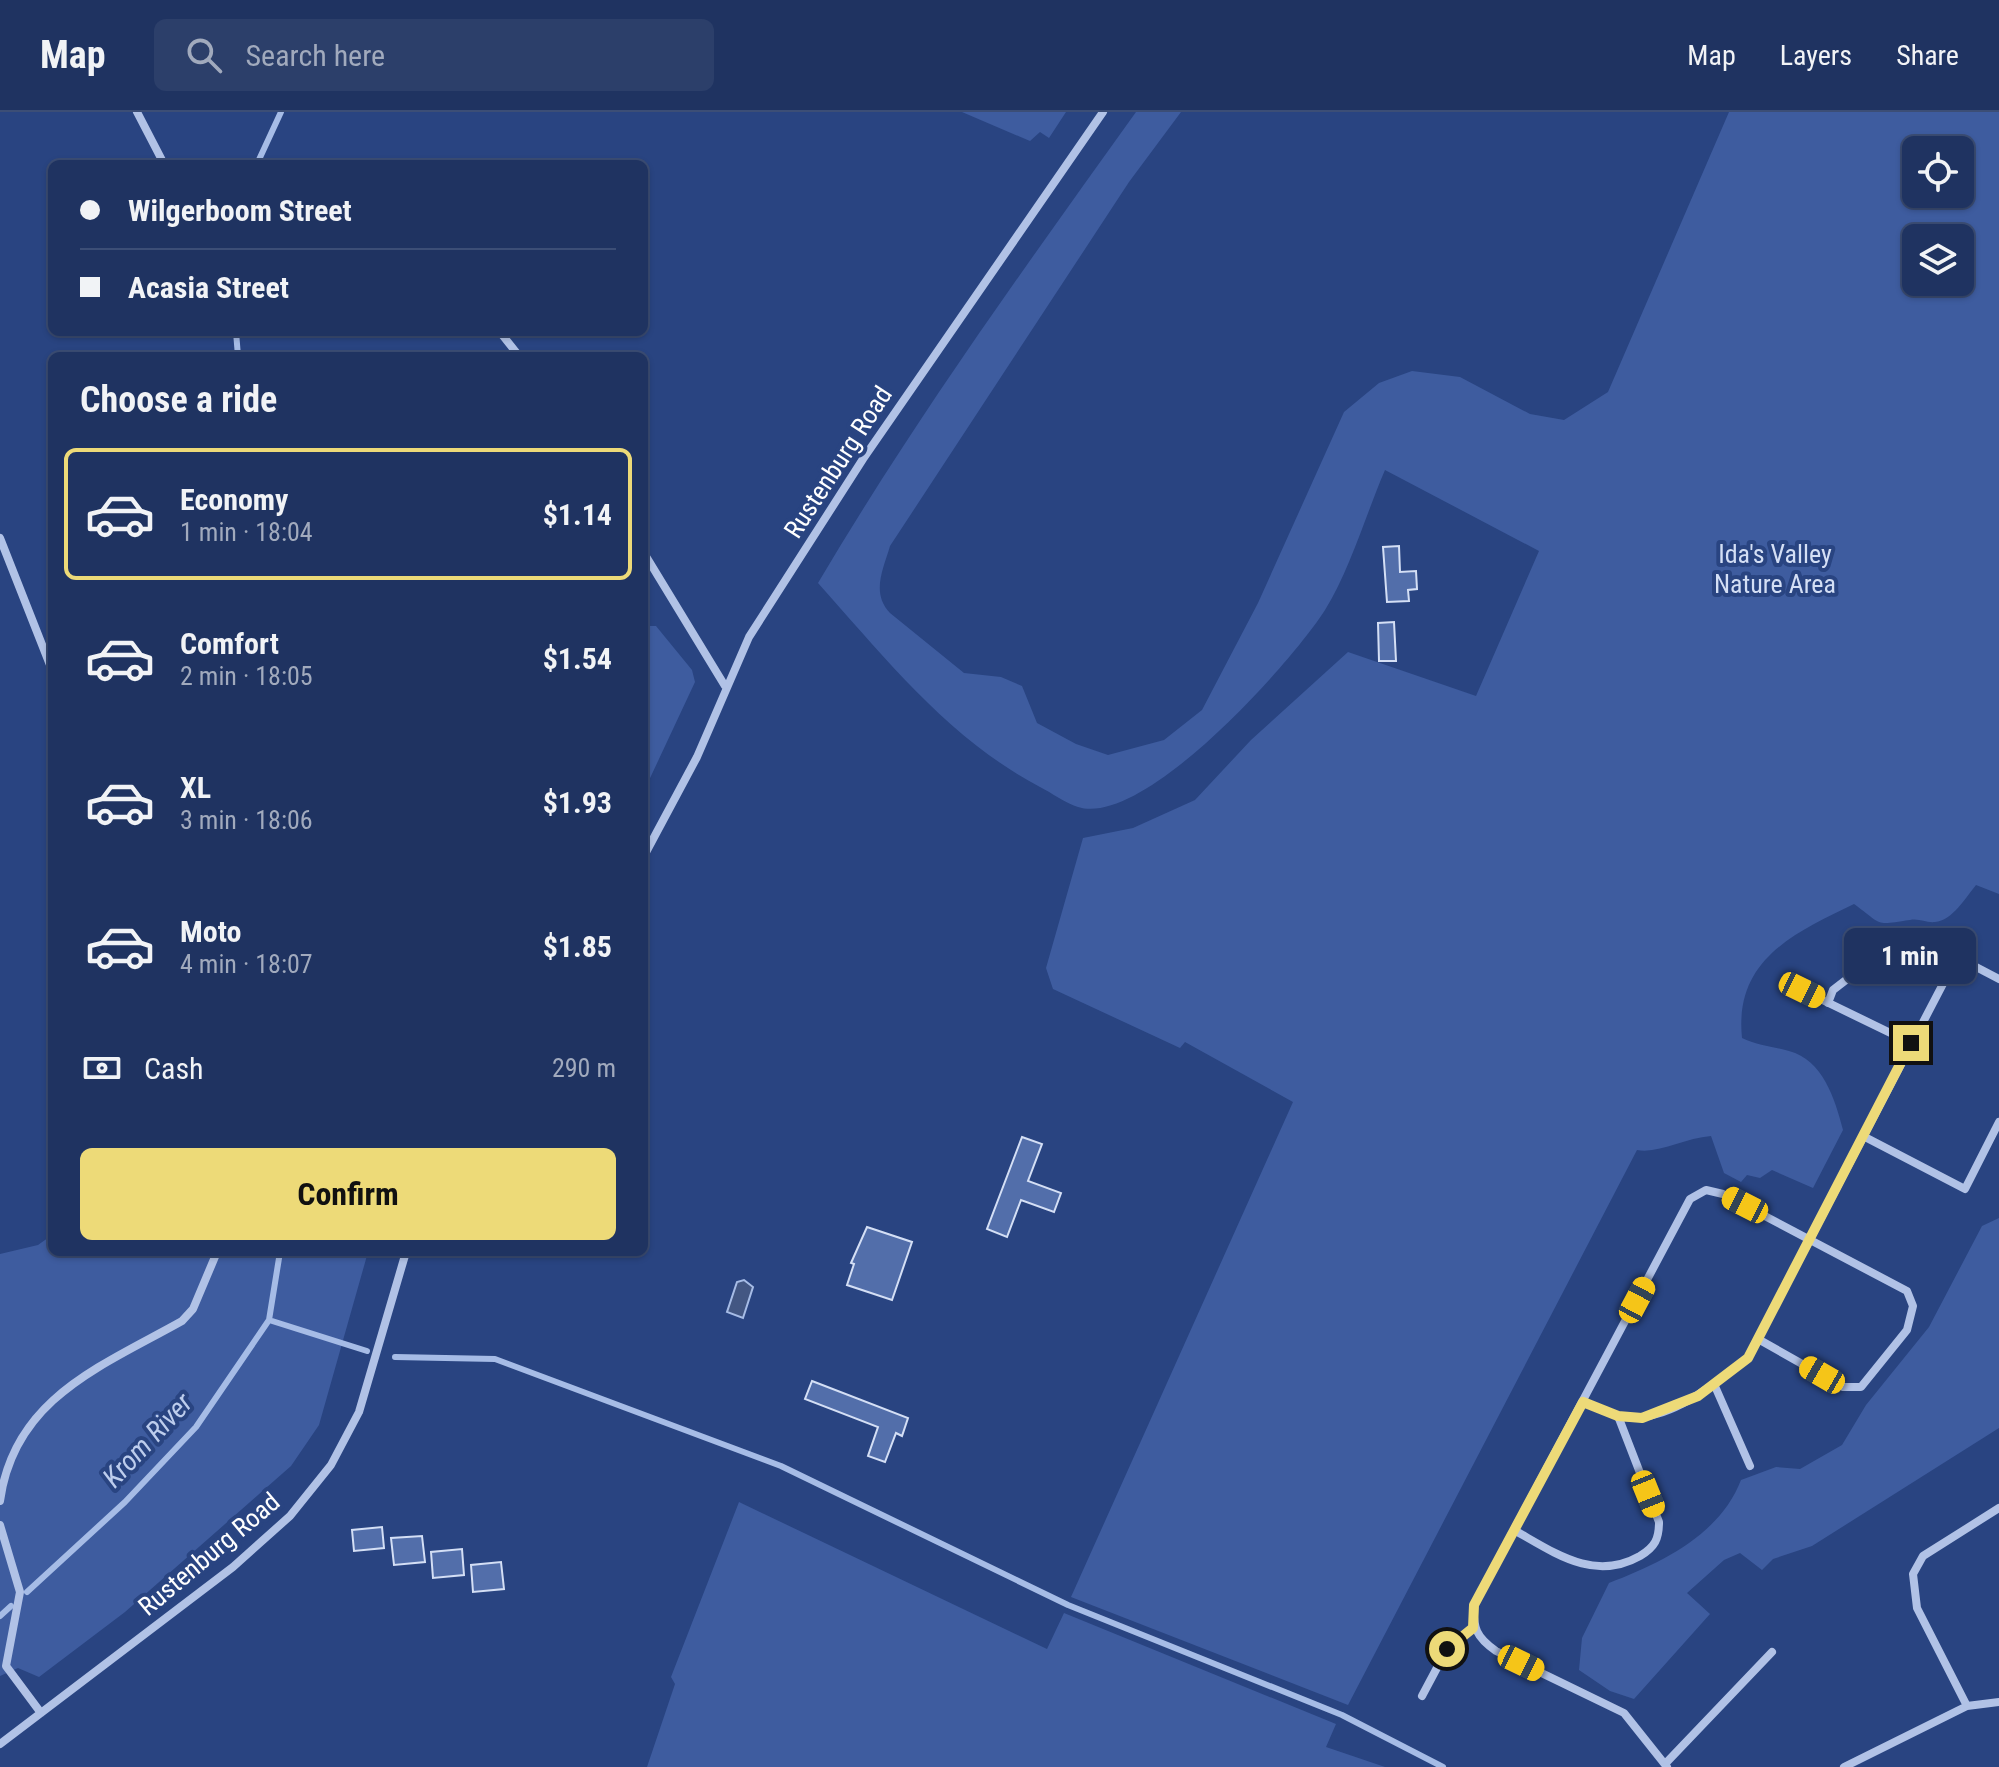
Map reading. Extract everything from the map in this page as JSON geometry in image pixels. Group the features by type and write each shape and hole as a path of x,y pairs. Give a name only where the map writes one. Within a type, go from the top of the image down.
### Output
{"street":[{"path":"137,112 162,160"},
{"name":"Rustenburg Road","path":"648,849 697,757 725,686 749,637 863,459 1103,112"},
{"path":"503,336 516,352"},
{"path":"0,538 48,660"},
{"path":"648,560 725,686"},
{"path":"1828,1003 1833,990 1899,939 1922,937 1999,979"},
{"path":"1583,1402 1618,1416 1642,1418 1698,1396 1748,1358 1957,957"},
{"path":"1802,990 1911,1043"},
{"path":"1863,1136 1965,1189 1999,1122"},
{"path":"1758,1339 1843,1387 1861,1387 1907,1330 1913,1306 1907,1291 1723,1194 1706,1190 1690,1199 1474,1605 1473,1628 1481,1640 1496,1651 1624,1713 1666,1765 1772,1652"},
{"path":"0,1501 3,1478 26,1427 50,1401 92,1371 182,1321 193,1309 215,1256"},
{"name":"Rustenburg Road","path":"0,1744 233,1567 290,1516 331,1465 359,1412 405,1256"},
{"path":"1714,1384 1750,1466"},
{"path":"1514,1530 1585,1567 1602,1569 1629,1562 1651,1550 1659,1538 1659,1522 1618,1416"},
{"path":"1967,1706 1917,1608 1913,1574 1923,1556 1999,1508"},
{"path":"0,1525 20,1592 6,1666 41,1713"},
{"path":"1422,1696 1447,1649 1473,1628"},
{"path":"1844,1767 1967,1706 1999,1702"}],"green space":[{"path":"962,112 1066,112 1049,138 1040,132 1030,141"},
{"name":"Ida's Valley Nature Area","path":"1136,112 1181,112 1129,182 890,546 880,589 884,605 890,613 964,673 1001,677 1022,686 1037,723 1076,744 1108,755 1164,740 1202,710 1258,603 1344,412 1379,383 1412,371 1460,377 1530,414 1564,420 1608,392 1729,112 1999,112 1999,894 1976,885 1953,913 1935,922 1880,922 1854,904 1790,939 1758,969 1748,988 1742,1011 1742,1038 1789,1051 1811,1063 1826,1082 1843,1130 1813,1188 1772,1170 1760,1178 1747,1175 1741,1182 1724,1173 1711,1136 1654,1150 1637,1150 1348,1705 1071,1597 1293,1102 1185,1042 1180,1048 1053,989 1046,968 1083,838 1133,828 1195,800 1251,740 1348,652 1476,696 1539,551 1385,470 1350,560 1325,610 1282,666 1250,701 1176,768 1140,792 1106,807 1078,807 1063,800 976,746 920,696 818,583 893,462 1012,286"},
{"path":"648,626 656,626 692,670 695,682 648,782"},
{"path":"1999,1218 1999,1428 1812,1546 1773,1559 1762,1570 1740,1553 1724,1560 1687,1593 1710,1614 1634,1699 1610,1691 1579,1670 1582,1638 1609,1583 1687,1545 1719,1516 1741,1480 1776,1467 1800,1469 1842,1445 1866,1405 1929,1327 1982,1226"},
{"path":"48,1238 48,1256 367,1256 319,1425 291,1466 125,1612 39,1677 18,1668 0,1676 0,1254 38,1245"},
{"path":"739,1502 1047,1649 1064,1613 1336,1724 1326,1747 1385,1767 647,1767 675,1684 671,1677"}],"shaded area":[{"path":"744,1280 753,1287 743,1318 727,1312 737,1282"}],"building":[{"path":"1399,546 1400,572 1416,571 1417,589 1408,590 1409,601 1387,602 1383,547"},
{"path":"1394,622 1396,661 1379,661 1378,623"},
{"path":"1022,1137 1042,1144 1028,1181 1061,1193 1054,1212 1021,1200 1007,1237 987,1229"},
{"path":"867,1227 912,1242 892,1300 847,1285 854,1264 851,1263"},
{"path":"812,1381 908,1418 902,1436 896,1433 885,1462 868,1456 878,1427 805,1399"},
{"path":"382,1527 384,1548 354,1551 352,1530"},
{"path":"422,1536 425,1562 394,1565 391,1538"},
{"path":"462,1549 464,1575 433,1578 431,1552"},
{"path":"501,1562 504,1589 473,1592 471,1565"}],"waterway":[{"name":"Krom River","path":"259,160 281,112"},
{"name":"Krom River","path":"236,336 238,352"},
{"name":"Krom River","path":"27,1592 125,1502 196,1427 269,1320 279,1256"},
{"path":"269,1320 367,1351"},
{"path":"395,1357 495,1359 781,1466 1068,1605 1342,1715 1443,1767"},
{"name":"Krom River","path":"0,1616 11,1606"}],"route":[{"path":"1447,1649 1473,1628 1474,1605 1583,1402 1618,1416 1642,1418 1698,1396 1748,1358 1911,1043"}]}
